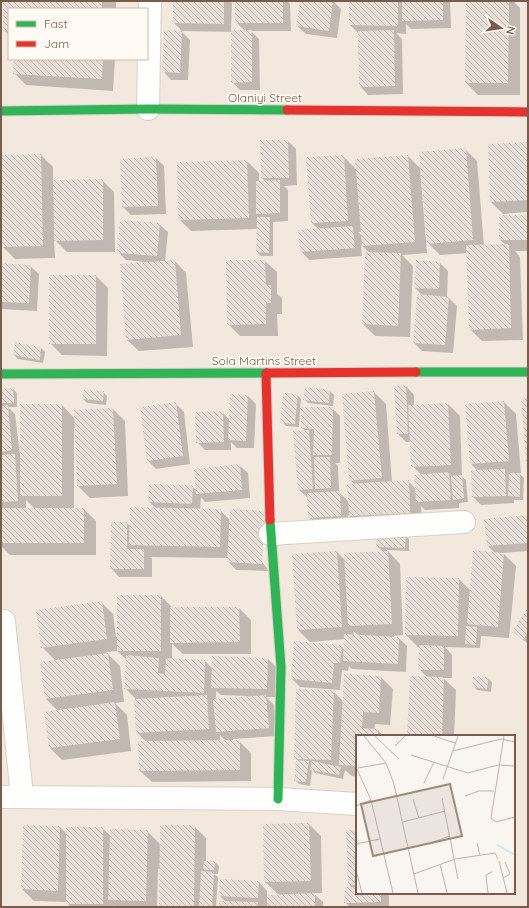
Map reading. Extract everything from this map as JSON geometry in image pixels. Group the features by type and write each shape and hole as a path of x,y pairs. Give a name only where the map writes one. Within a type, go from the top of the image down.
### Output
{"street":[{"path":"148,109 150,1"},
{"name":"Olaniyi Street","path":"1,111 148,109 528,112"},
{"name":"Sola Martins Street","path":"1,374 528,372"},
{"path":"266,373 270,534 281,667 278,799"},
{"path":"270,534 464,522"},
{"path":"4,621 12,796 278,799 356,804"}],"shaded area":[{"path":"1,1 528,1 528,907 1,907"}],"building":[{"path":"3,1 102,1 102,8 8,8 8,31 3,31"},
{"path":"173,1 224,1 224,24 173,23"},
{"path":"235,1 283,1 283,23 235,23"},
{"path":"300,1 333,1 329,31 296,26"},
{"path":"349,1 398,1 398,26 349,25"},
{"path":"402,1 443,1 443,20 402,21"},
{"path":"466,1 509,1 508,83 465,83"},
{"path":"164,30 182,31 180,73 162,72"},
{"path":"231,30 252,30 252,82 231,83"},
{"path":"394,30 395,86 359,87 358,31"},
{"path":"14,60 103,60 102,79 13,74"},
{"path":"260,140 288,140 289,178 261,178"},
{"path":"528,142 528,200 490,202 488,144"},
{"path":"466,148 473,240 427,244 419,152"},
{"path":"41,154 43,246 2,247 1,155"},
{"path":"344,155 348,221 311,223 306,157"},
{"path":"408,155 415,242 362,246 355,159"},
{"path":"156,157 158,206 122,207 120,159"},
{"path":"247,160 249,218 178,220 177,162"},
{"path":"103,179 103,240 54,241 53,180"},
{"path":"280,180 280,213 256,214 256,181"},
{"path":"499,215 528,215 528,240 499,240"},
{"path":"257,217 270,217 269,253 256,252"},
{"path":"120,220 160,223 157,256 117,253"},
{"path":"353,226 355,248 300,252 298,230"},
{"path":"509,244 511,328 469,330 466,245"},
{"path":"365,252 401,253 398,326 362,324"},
{"path":"175,260 181,335 126,340 120,264"},
{"path":"226,260 265,260 266,285 271,285 271,303 266,303 266,324 227,325"},
{"path":"416,260 440,262 439,289 414,288"},
{"path":"1,263 31,265 29,303 1,302"},
{"path":"49,275 96,275 96,344 49,344"},
{"path":"417,294 449,297 445,345 413,343"},
{"path":"15,342 41,347 40,360 13,355"},
{"path":"406,385 408,434 397,434 394,386"},
{"path":"305,387 330,390 329,403 303,400"},
{"path":"13,388 14,403 1,403 1,389"},
{"path":"83,390 104,391 103,401 82,399"},
{"path":"374,391 382,478 349,481 342,394"},
{"path":"283,393 298,394 295,424 280,423"},
{"path":"230,394 248,395 246,441 228,440"},
{"path":"528,398 528,470 527,470 521,399"},
{"path":"504,401 509,461 470,464 465,404"},
{"path":"176,402 183,456 147,461 140,407"},
{"path":"448,403 451,465 411,467 408,405"},
{"path":"20,404 62,404 62,496 20,496"},
{"path":"8,405 12,450 1,452 1,406"},
{"path":"301,407 333,407 332,455 313,455 314,429 301,428"},
{"path":"113,408 117,484 77,486 74,410"},
{"path":"223,411 224,442 196,443 195,412"},
{"path":"309,430 313,489 298,490 293,431"},
{"path":"15,454 18,501 1,502 1,455"},
{"path":"314,457 330,457 331,488 315,489"},
{"path":"240,464 242,490 196,494 194,469"},
{"path":"505,469 506,496 472,497 471,470"},
{"path":"449,472 451,500 416,502 414,475"},
{"path":"509,473 520,473 520,497 508,496"},
{"path":"462,475 464,498 453,500 451,476"},
{"path":"409,480 410,513 349,516 347,484"},
{"path":"149,484 193,485 192,504 148,502"},
{"path":"340,491 341,516 308,518 307,493"},
{"path":"130,507 221,509 220,547 129,545"},
{"path":"1,508 84,508 84,543 1,543"},
{"path":"230,509 265,511 262,564 227,562"},
{"path":"528,515 528,543 487,546 484,519"},
{"path":"111,522 127,522 127,549 144,549 144,569 110,569"},
{"path":"377,533 406,534 405,548 376,547"},
{"path":"473,550 504,553 498,627 467,624"},
{"path":"337,551 342,627 297,630 292,554"},
{"path":"388,551 392,624 348,626 344,553"},
{"path":"406,577 459,578 458,636 405,635"},
{"path":"117,595 161,595 161,651 117,651"},
{"path":"102,601 107,639 41,648 36,610"},
{"path":"170,607 239,607 240,642 170,643"},
{"path":"528,607 528,632 523,640 512,632"},
{"path":"466,626 477,627 476,645 465,644"},
{"path":"344,634 399,637 398,664 343,661"},
{"path":"294,641 342,645 340,663 334,663 332,683 291,679"},
{"path":"419,645 444,646 444,670 418,670"},
{"path":"108,653 113,690 45,699 40,662"},
{"path":"126,655 159,658 158,673 165,674 166,658 205,660 204,693 124,689"},
{"path":"212,656 268,658 267,689 211,688"},
{"path":"344,674 381,676 379,713 363,712 362,728 378,729 378,735 356,735 356,766 339,765"},
{"path":"410,676 444,677 442,735 407,735"},
{"path":"473,676 489,677 487,689 472,687"},
{"path":"296,689 334,690 331,760 294,759"},
{"path":"207,695 209,729 136,733 134,699"},
{"path":"266,695 269,728 216,732 213,699"},
{"path":"115,702 120,739 49,748 44,712"},
{"path":"240,740 240,770 139,771 138,741"},
{"path":"296,760 309,761 306,782 294,781"},
{"path":"312,761 341,767 339,775 310,770"},
{"path":"309,823 311,881 264,882 263,824"},
{"path":"23,825 60,826 58,891 21,889"},
{"path":"160,825 195,825 194,907 159,907"},
{"path":"66,827 103,827 103,904 66,904"},
{"path":"110,829 148,830 146,901 108,900"},
{"path":"346,830 356,830 356,885 348,885"},
{"path":"204,861 215,861 214,870 203,870"},
{"path":"201,871 214,872 212,907 199,907"},
{"path":"220,879 259,881 258,898 219,896"},
{"path":"345,887 356,887 356,894 381,894 381,902 344,903"},
{"path":"315,893 315,907 267,907 267,895"},
{"path":"219,901 258,902 257,907 219,907"}],"traffic: fast":[{"path":"1,111 148,109 287,110"},
{"path":"416,372 528,372"},
{"path":"1,374 267,373"},
{"path":"270,520 281,667 278,799"}],"traffic: jam":[{"path":"287,110 528,112"},
{"path":"267,373 416,372"},
{"path":"266,373 270,520"}]}
